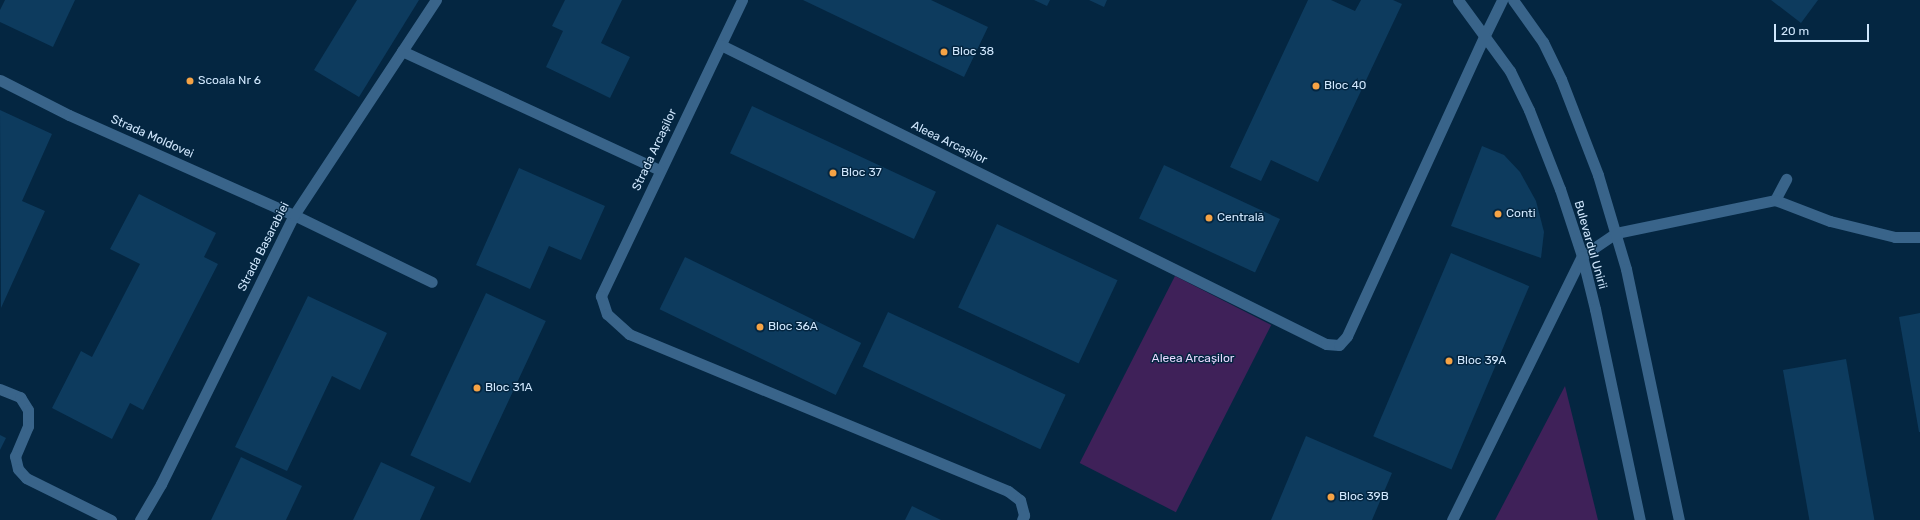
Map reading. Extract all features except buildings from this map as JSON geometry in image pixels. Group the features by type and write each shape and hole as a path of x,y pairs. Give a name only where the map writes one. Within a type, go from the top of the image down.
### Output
{"street":[{"name":"Strada Basarabiei","path":"140,520 161,484 294,215 436,0"},
{"name":"Strada Arcașilor","path":"742,0 601,296 606,314 629,334 1008,491 1020,500 1024,515 1022,520"},
{"name":"Bulevardul Unirii","path":"1458,0 1510,71 1529,110 1560,189 1582,256 1640,520"},
{"path":"1485,35 1502,0"},
{"path":"1513,0 1543,42 1562,79 1598,175 1626,268 1679,520"},
{"name":"Aleea Arcașilor","path":"721,44 1326,344 1339,345 1347,336 1485,35"},
{"path":"402,51 660,170"},
{"name":"Strada Moldovei","path":"0,80 69,115 294,215 432,282"},
{"path":"1775,200 1786,179"},
{"path":"1452,520 1582,256 1616,233 1775,200 1830,221 1895,237 1920,237"},
{"path":"0,389 20,397 28,410 28,426 15,456 18,469 26,478 111,520"}],"green space":[{"name":"Aleea Arcașilor","path":"1175,276 1271,325 1176,512 1080,463"},
{"path":"1565,386 1598,520 1495,520"}],"place":[{"name":"Bloc 38","path":"944,52"},
{"name":"Scoala Nr 6","path":"190,81"},
{"name":"Bloc 40","path":"1316,86"},
{"name":"Bloc 37","path":"833,173"},
{"name":"Conti","path":"1498,214"},
{"name":"Centrală","path":"1209,218"},
{"name":"Bloc 36A","path":"760,327"},
{"name":"Bloc 39A","path":"1449,361"},
{"name":"Bloc 31A","path":"477,388"},
{"name":"Bloc 39B","path":"1331,497"}]}
